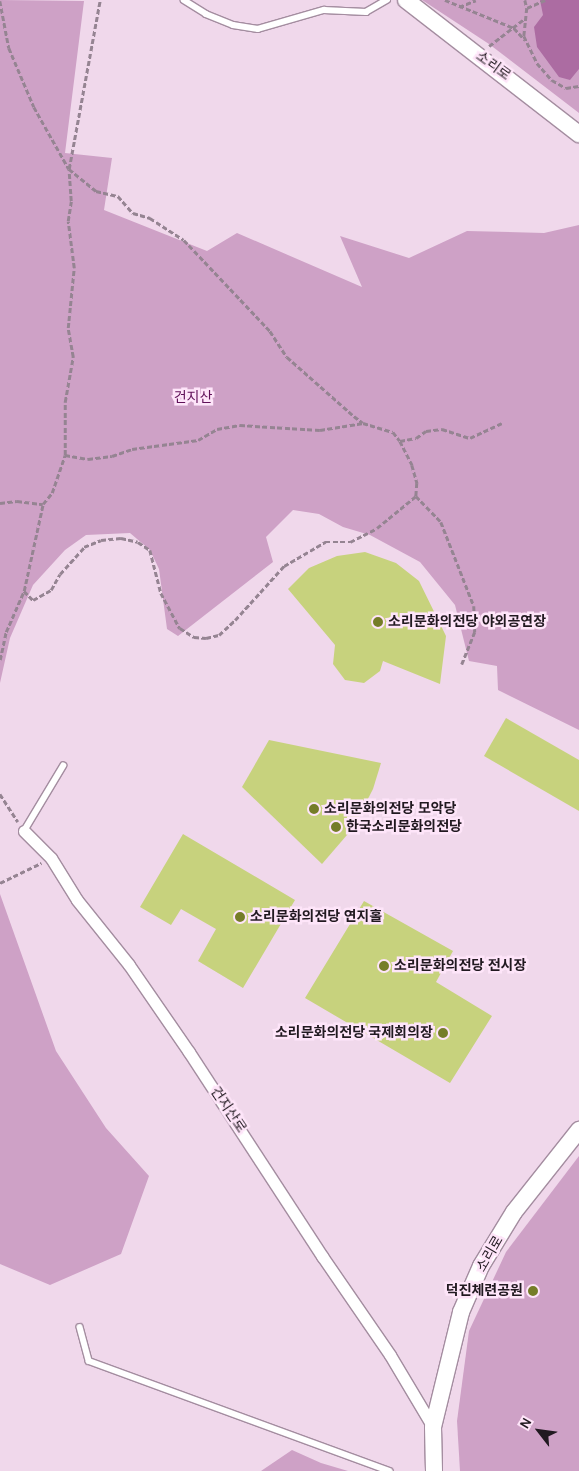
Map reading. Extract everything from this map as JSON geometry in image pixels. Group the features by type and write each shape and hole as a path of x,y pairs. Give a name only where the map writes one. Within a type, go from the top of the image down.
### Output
{"street":[{"name":"소리로","path":"406,0 579,134"},
{"name":"건지산로","path":"24,832 51,858 78,900 129,965 194,1060 322,1256 390,1354 433,1427 434,1471"},
{"name":"소리로","path":"433,1427 461,1312 481,1266 514,1212 579,1130"}],"lane":[{"path":"184,0 224,22 258,29 324,10 366,12 387,0"},
{"path":"24,832 63,766"},
{"path":"80,1327 89,1361 390,1471"}],"path":[{"path":"0,660 6,632 24,591 43,504 52,493 65,455 65,402 73,357 68,328 74,268 68,221 71,201 69,169 100,0"},
{"path":"446,0 459,8 513,27 527,44 537,63 552,80 566,88 579,86"},
{"path":"459,8 476,0"},
{"path":"525,0 527,8 525,18 527,44"},
{"path":"527,8 545,0"},
{"path":"0,1 9,48 34,107 69,169 96,191 118,196 133,213 150,218 184,240 270,331 287,356 363,423 392,432 400,441 412,465 417,483 416,496 377,528 350,542 325,542 284,566 219,635 206,638 194,637 180,628 161,593 150,550 138,542 121,538 101,540 84,547 60,574 51,590 33,600 24,591"},
{"path":"480,56 525,18"},
{"path":"65,455 88,459 112,456 132,449 198,440 217,429 240,425 320,430 363,423"},
{"path":"400,441 416,438 426,430 442,429 470,438 502,423"},
{"path":"416,496 441,522 474,606 475,632 462,664"},
{"path":"0,503 17,501 43,504"},
{"path":"0,794 24,832"},
{"path":"0,883 51,858"}],"green space":[{"name":"건지산","path":"0,0 84,1 65,153 112,158 104,210 207,251 237,233 362,287 340,236 409,258 467,231 544,233 579,225 579,730 498,690 497,666 469,661 455,605 420,562 370,535 343,527 319,514 293,510 266,537 273,562 178,636 167,629 159,569 150,550 130,533 86,535 65,550 33,585 10,638 0,683"},
{"path":"422,0 579,0 579,113 489,44"},
{"path":"0,894 56,1051 106,1128 149,1176 121,1254 50,1285 0,1264"},
{"name":"덕진체련공원","path":"579,1156 579,1471 460,1471 457,1421 469,1331 506,1252"},
{"path":"292,1450 321,1463 348,1471 261,1471"}],"shaded area":[{"path":"540,0 579,0 579,69 570,80 559,77 537,47 534,27 543,15"}],"building":[{"name":"소리문화의전당 야외공연장","path":"365,552 396,563 419,581 446,636 440,684 383,661 380,671 364,683 345,680 333,664 335,645 288,589 309,568 337,556"},
{"path":"506,718 579,760 579,811 484,756"},
{"name":"소리문화의전당 모악당","path":"269,740 381,763 373,789 353,828 322,864 242,787"},
{"name":"소리문화의전당 연지홀","path":"183,834 295,900 243,988 198,961 216,929 181,909 171,925 140,907"},
{"name":"소리문화의전당 전시장","path":"364,901 453,951 436,982 492,1016 450,1083 305,998"}],"place":[{"name":"소리문화의전당 야외공연장","path":"378,622"},
{"name":"소리문화의전당 모악당","path":"314,809"},
{"name":"한국소리문화의전당","path":"336,827"},
{"name":"소리문화의전당 연지홀","path":"240,917"},
{"name":"소리문화의전당 전시장","path":"384,966"},
{"name":"소리문화의전당 국제회의장","path":"443,1033"},
{"name":"덕진체련공원","path":"533,1291"}]}
